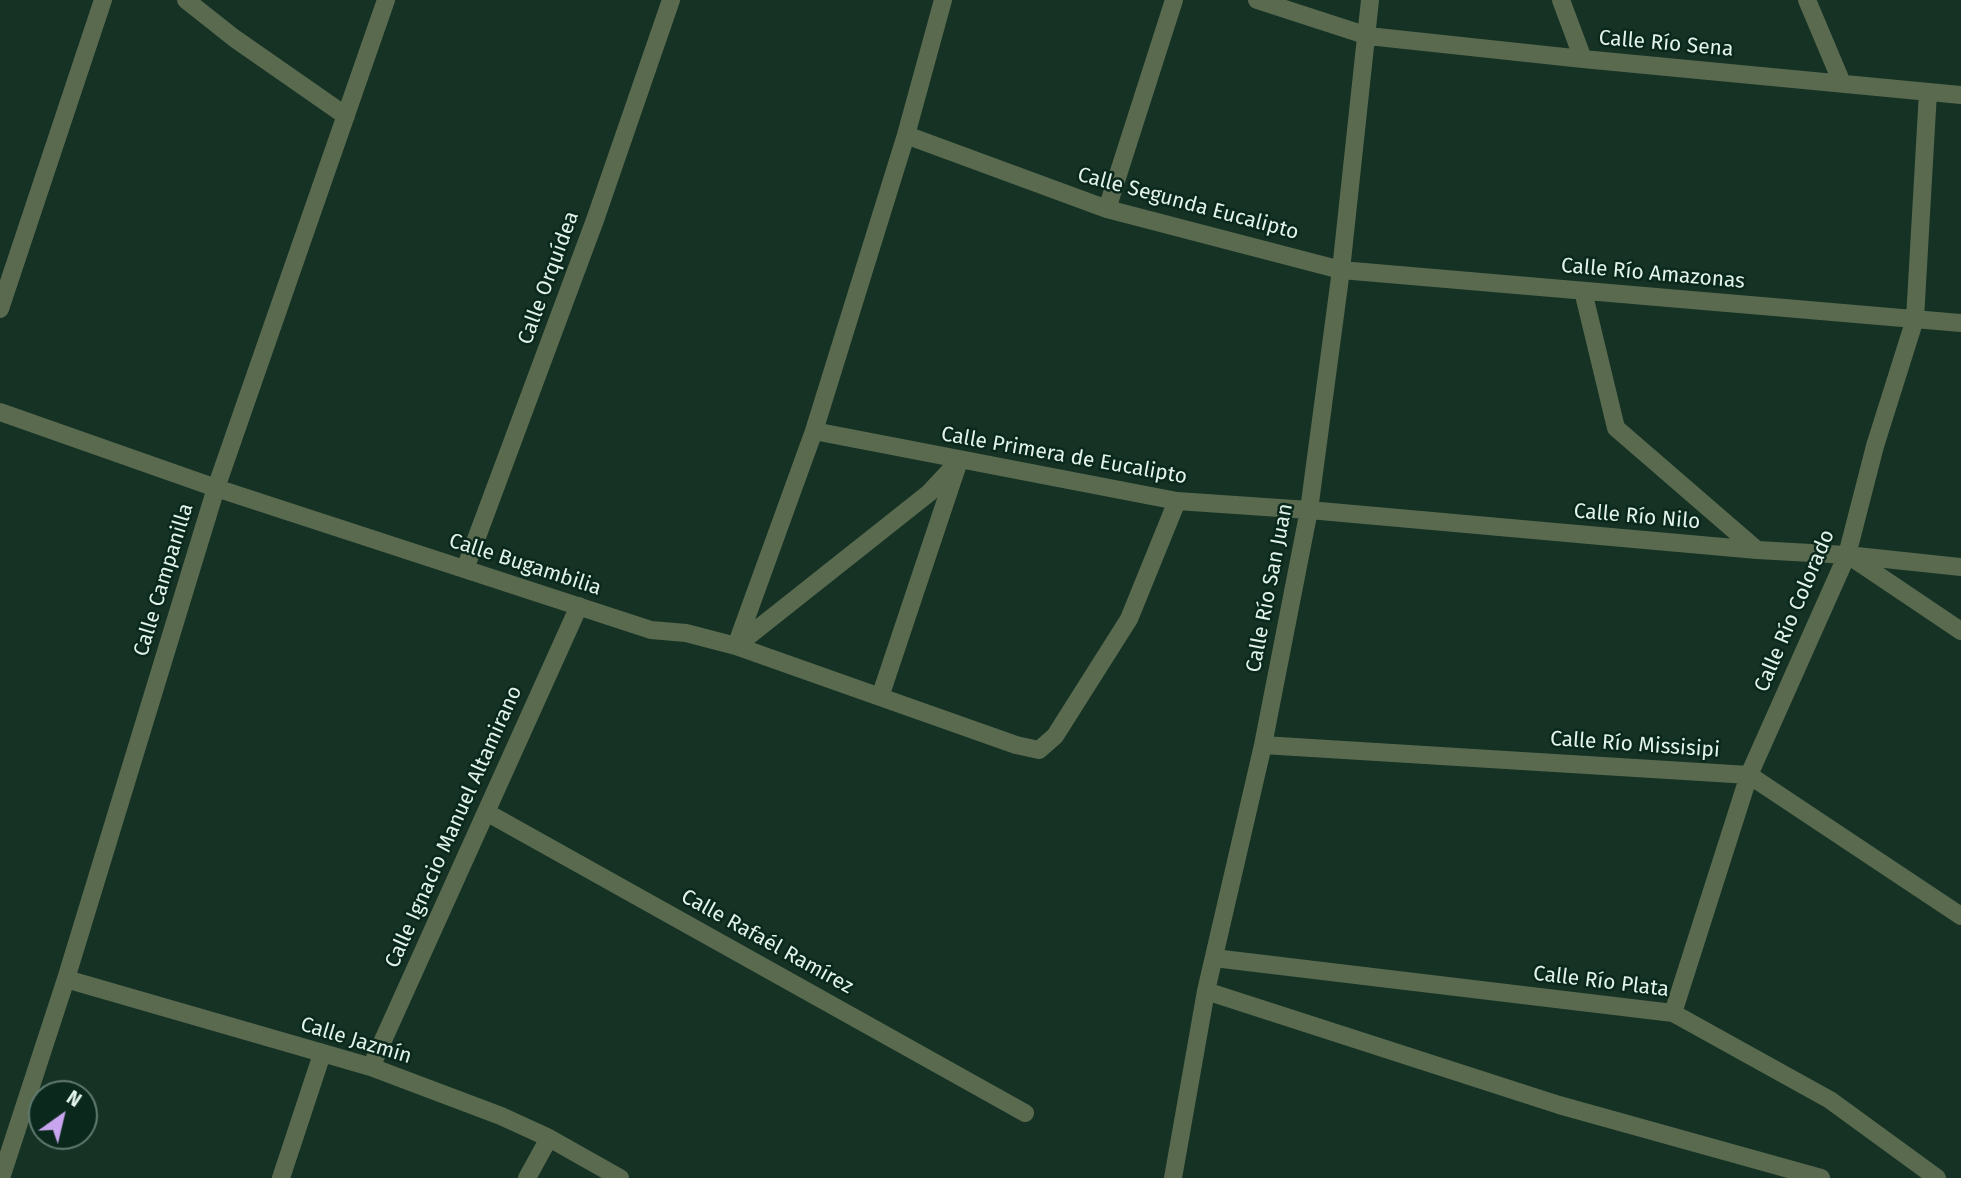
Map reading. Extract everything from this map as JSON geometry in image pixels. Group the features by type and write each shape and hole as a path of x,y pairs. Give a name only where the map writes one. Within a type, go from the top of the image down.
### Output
{"street":[{"path":"0,309 103,0"},
{"path":"186,0 234,38 346,116"},
{"name":"Calle Campanilla","path":"1,1178 66,979 216,488 386,0"},
{"name":"Calle Orquídea","path":"466,569 595,220 671,0"},
{"path":"736,646 814,431 906,135 943,0"},
{"path":"1107,209 1174,0"},
{"name":"Calle Río Sena","path":"1257,0 1368,36 1961,95"},
{"name":"Calle Río San Juan","path":"1173,1178 1206,991 1263,745 1309,510 1341,270 1370,0"},
{"path":"1561,0 1583,59"},
{"path":"1807,0 1842,83"},
{"name":"Calle Río Colorado","path":"1673,1013 1749,775 1847,555 1875,446 1915,318 1928,92"},
{"name":"Calle Segunda Eucalipto","path":"906,135 1107,209 1341,270"},
{"name":"Calle Río Amazonas","path":"1341,270 1961,323"},
{"path":"1583,290 1616,428 1757,550"},
{"name":"Calle Bugambilia","path":"0,412 216,488 651,630 686,633 736,646 1016,745 1039,750 1055,736 1129,619 1177,501"},
{"name":"Calle Primera de Eucalipto","path":"814,431 1177,501 1309,510"},
{"path":"736,646 929,493 959,461"},
{"path":"880,697 959,461"},
{"name":"Calle Río Nilo","path":"1309,510 1961,567"},
{"path":"1847,555 1961,631"},
{"name":"Calle Ignacio Manuel Altamirano","path":"371,1067 579,606"},
{"name":"Calle Río Missisipi","path":"1263,745 1749,775"},
{"path":"1749,775 1961,916"},
{"name":"Calle Rafaél Ramírez","path":"486,812 1025,1112"},
{"name":"Calle Río Plata","path":"1214,958 1673,1013 1830,1100 1937,1178"},
{"name":"Calle Jazmín","path":"66,979 371,1067 501,1116 549,1138 620,1178"},
{"path":"1206,991 1559,1105 1821,1178"},
{"path":"281,1178 322,1054"},
{"path":"527,1178 549,1138"}]}
